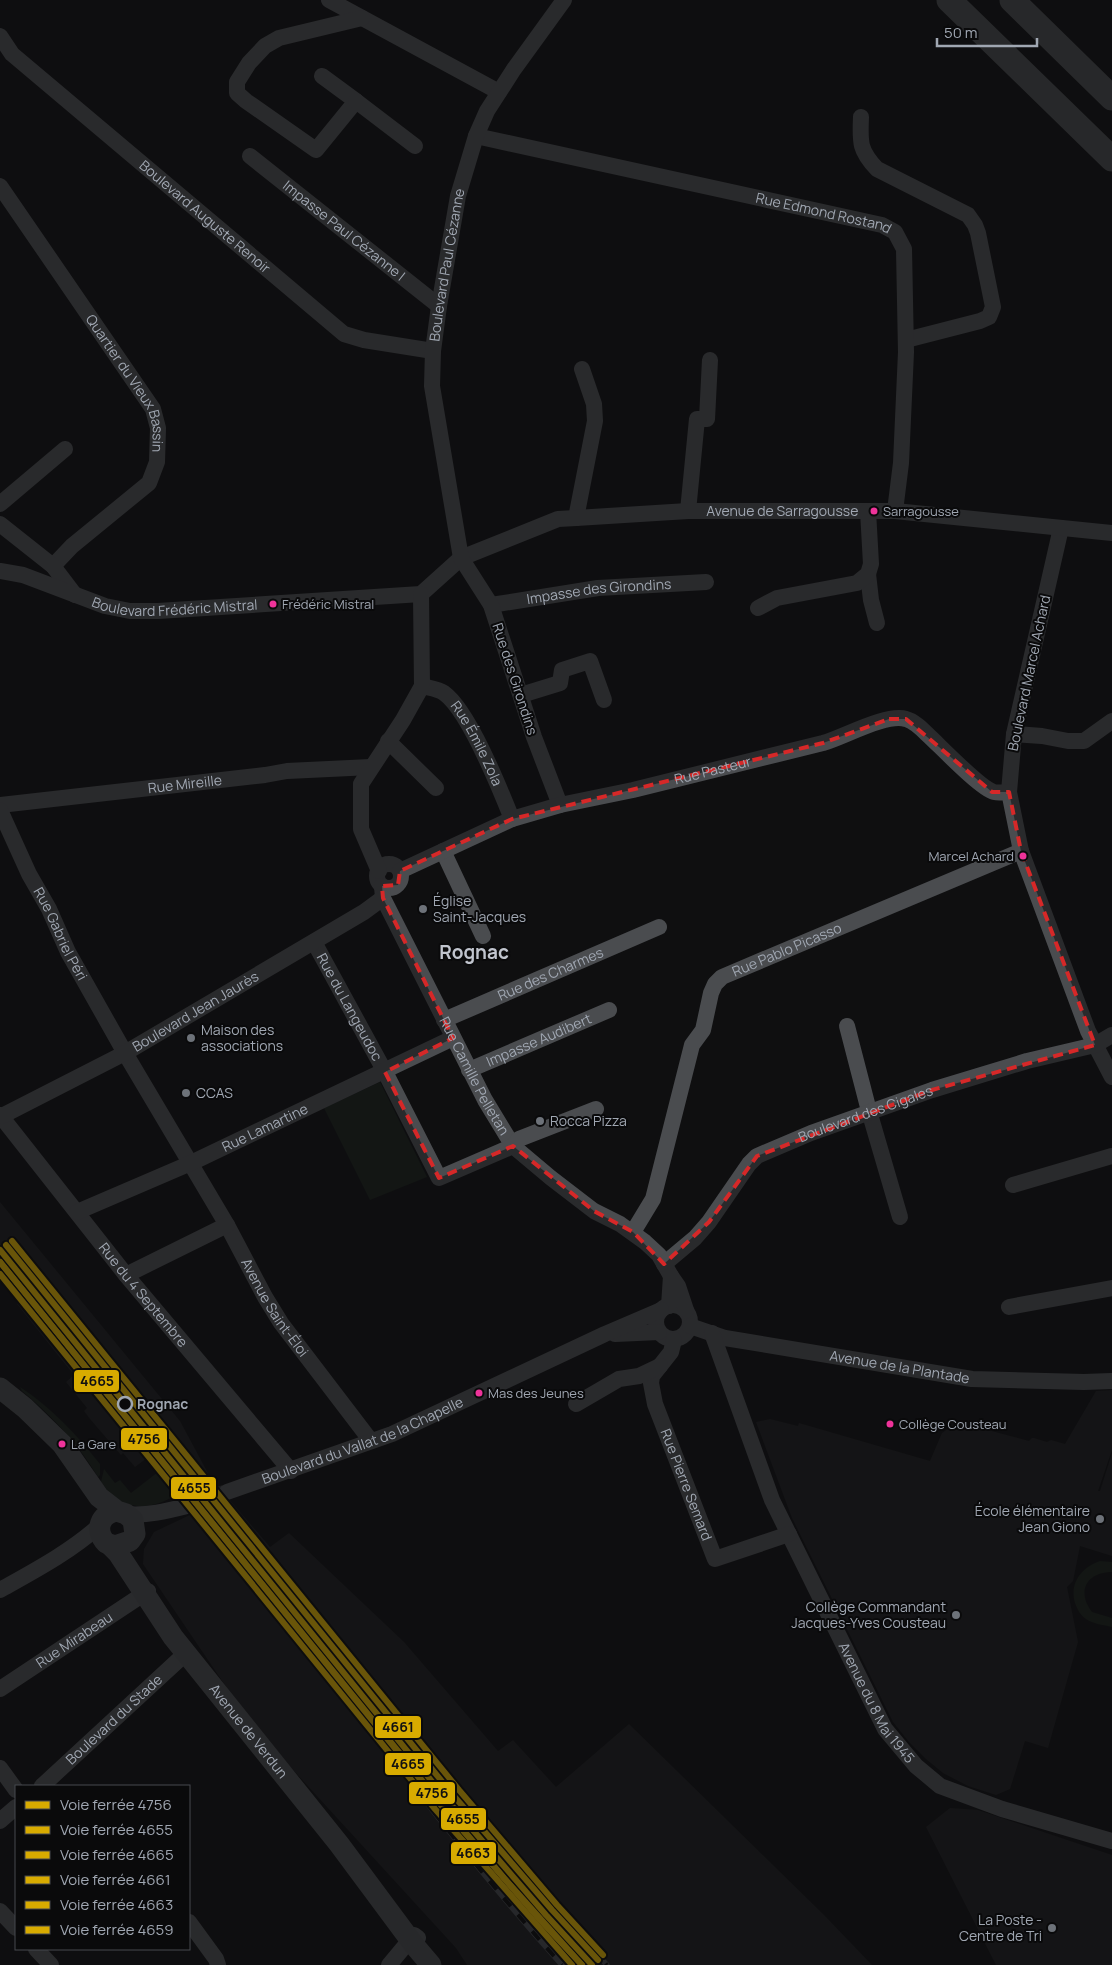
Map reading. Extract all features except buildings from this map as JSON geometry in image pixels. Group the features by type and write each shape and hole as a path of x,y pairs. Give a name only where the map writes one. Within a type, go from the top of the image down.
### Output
{"highway":[{"path":"949,0 1112,159"},
{"path":"1012,0 1112,98"}],"main road":[{"name":"Avenue de Verdun","path":"0,1388 48,1430 72,1457 99,1497 116,1529 118,1553 146,1593 159,1618 185,1654 423,1947"}],"street":[{"path":"329,0 499,92"},
{"name":"Boulevard Paul Cézanne","path":"461,558 432,386 433,351 439,306 458,196 476,136 487,111 564,0"},
{"path":"356,101 316,150 246,102 238,93 237,82 249,62 265,46 279,38 362,18"},
{"name":"Boulevard Auguste Renoir","path":"0,36 12,54 344,334 364,340 433,351"},
{"path":"322,76 415,146"},
{"path":"861,117 860,141 867,158 877,169 968,215 975,225 993,307 988,316 980,321 906,340"},
{"name":"Rue Edmond Rostand","path":"476,136 882,225 895,232 904,249 906,340 901,463 895,512"},
{"name":"Impasse Paul Cézanne I","path":"250,156 439,306"},
{"name":"Quartier du Vieux Bassin","path":"0,186 153,409 158,428 157,462 150,483 72,546 54,566"},
{"path":"688,511 697,419 707,419 710,360"},
{"path":"576,518 595,421 594,404 582,369"},
{"path":"0,504 65,449"},
{"name":"Avenue de Sarragousse","path":"461,558 558,520 688,511 895,512 1112,533"},
{"path":"868,511 871,564 868,574 871,600 877,623"},
{"path":"0,524 54,566 75,595"},
{"name":"Boulevard Marcel Achard","path":"1061,528 1014,734 1009,792 1020,851 1088,1031 1112,1077"},
{"path":"422,686 421,594 461,558"},
{"name":"Rue des Girondins","path":"461,558 492,605 534,737 560,805"},
{"name":"Boulevard Frédéric Mistral","path":"0,571 22,575 105,606 130,611 158,611 421,594"},
{"path":"758,608 777,598 857,583 868,574"},
{"name":"Impasse des Girondins","path":"492,605 598,588 706,582"},
{"path":"521,695 560,683 562,670 590,661 604,700"},
{"name":"Rue Camille Pelletan","path":"422,686 360,784 361,829 381,885 469,1070 495,1118 513,1146 594,1211 627,1228 659,1255 678,1286 688,1318"},
{"name":"Rue Émile Zola","path":"422,686 442,692 455,703 487,762 512,819"},
{"name":"Rue Pasteur","path":"400,871 512,819 560,805 633,790 823,743 889,719 906,719 918,726 992,792 1009,792"},
{"path":"1014,734 1042,736 1068,741 1084,741 1112,721"},
{"path":"388,741 436,788"},
{"name":"Rue Mireille","path":"0,805 265,776 287,771 372,767"},
{"name":"Rue Gabriel Péri","path":"0,810 68,952 125,1054 191,1163"},
{"path":"442,851 482,936"},
{"name":"Rue Pablo Picasso","path":"627,1228 653,1199 692,1045 703,1030 714,984 722,976 1020,851"},
{"name":"Boulevard Jean Jaurès","path":"1,1115 125,1054 364,912 381,885 389,888 398,884 401,877 400,871"},
{"name":"Rue des Charmes","path":"444,1020 659,927"},
{"name":"Rue du Langeudoc","path":"314,942 384,1072 438,1178 513,1146"},
{"name":"Impasse Audibert","path":"469,1070 609,1010"},
{"path":"847,1026 869,1111 900,1217"},
{"name":"Boulevard des Cigales","path":"668,1270 708,1222 749,1164 757,1156 810,1133 869,1111 1026,1061 1095,1045 1112,1035"},
{"name":"Rue Lamartine","path":"77,1212 191,1163 453,1038"},
{"path":"513,1146 519,1139 596,1109"},
{"name":"Rue du 4 Septembre","path":"1,1115 126,1275 290,1471"},
{"path":"1013,1185 1112,1156"},
{"name":"Avenue Saint-Éloi","path":"191,1163 281,1323 372,1441"},
{"path":"126,1275 227,1225"},
{"path":"665,1308 678,1306 688,1318 686,1334 666,1336 656,1323 665,1308 668,1270"},
{"path":"1009,1307 1112,1288"},
{"name":"Boulevard du Vallat de la Chapelle","path":"228,1492 392,1434 605,1334 665,1308"},
{"name":"Avenue de la Plantade","path":"688,1318 712,1333 725,1338 972,1379 1112,1381"},
{"name":"Avenue du 8 Mai 1945","path":"712,1333 772,1500 885,1728 916,1766 940,1786 1002,1809 1112,1841"},
{"name":"Boulevard du Vallat de la Chapelle","path":"605,1334 666,1336"},
{"name":"Rue Pierre Semard","path":"666,1336 671,1352 652,1376 651,1383 655,1404 715,1559 789,1534"},
{"path":"576,1404 619,1379 639,1376 660,1366"},
{"path":"0,1590 30,1574 98,1544 116,1529"},
{"name":"Rue Mirabeau","path":"0,1689 146,1593"},
{"name":"Boulevard du Stade","path":"43,1785 185,1654"},
{"path":"0,1768 15,1789"},
{"path":"0,1821 15,1808"},
{"path":"0,1911 15,1927"},
{"path":"190,1923 216,1959 218,1965"},
{"path":"389,1965 423,1947"},
{"path":"400,1965 423,1947"},
{"path":"37,1950 52,1965"}],"highlighted area":[{"path":"889,719 906,719 992,792 1009,792 1021,851 1095,1045 932,1090 757,1156 709,1222 664,1264 633,1232 594,1211 513,1146 439,1178 385,1072 453,1038 383,898 382,886 398,885 400,871 512,819 823,743"}],"shaded area":[{"path":"380,1082 427,1177 370,1200 324,1108"},
{"path":"0,1202 180,1421 210,1477 270,1547 289,1533 404,1642 498,1751 513,1740 556,1787 629,1724 824,1915 872,1965 467,1965 456,1948 252,1725 143,1564 144,1549 154,1532 192,1514 147,1458 135,1467 123,1453 121,1455 90,1419 84,1411 87,1408 66,1382 74,1375 17,1304 20,1302 0,1278"},
{"path":"20,1387 53,1413 82,1442 100,1464 100,1475 98,1477 82,1452 64,1431"},
{"name":"Collège Commandant Jacques-Yves Cousteau","path":"1112,1390 1112,1450 1098,1491 1100,1491 1112,1453 1112,1556 1080,1546 1073,1581 1067,1587 1078,1642 1048,1748 1025,1741 1010,1789 996,1795 968,1786 943,1773 926,1759 893,1722 792,1518 756,1422 770,1419 798,1426 799,1423 930,1461 942,1433 955,1424 965,1424 1029,1441 1034,1438 1065,1444 1096,1391"},
{"path":"104,1469 115,1483 120,1480 131,1493 158,1472 176,1495 166,1501 145,1506 135,1506 126,1503 117,1499 101,1482"},
{"path":"1100,1561 1112,1562 1112,1572 1096,1575 1090,1579 1085,1590 1085,1597 1092,1612 1112,1618 1112,1627 1084,1618 1075,1603 1074,1589 1078,1577 1088,1567"},
{"path":"950,1808 978,1810 1112,1855 1112,1965 996,1965 926,1827"}],"tunnel":[{"path":"187,1506 227,1492"}],"railway":[{"path":"222,1503 364,1684"},
{"path":"313,1635 413,1744 517,1865 607,1965"},
{"path":"341,1690 448,1830 562,1965"}],"rail line":[{"name":"4659","path":"12,1241 459,1790 557,1905 603,1955"},
{"name":"4661","path":"6,1245 453,1795 552,1910 598,1960"},
{"name":"4655","path":"0,1250 447,1800 546,1915 592,1965"},
{"name":"4756","path":"0,1262 442,1805 582,1965"},
{"name":"4665","path":"0,1262 441,1805 540,1920 582,1965"},
{"name":"4663","path":"0,1274 435,1809 572,1965"}],"place":[{"name":"Sarragousse","path":"874,511"},
{"name":"Frédéric Mistral","path":"273,604"},
{"name":"Marcel Achard","path":"1023,856"},
{"name":"Église Saint-Jacques","path":"423,909"},
{"name":"Maison des associations","path":"191,1038"},
{"name":"CCAS","path":"186,1093"},
{"name":"Rocca Pizza","path":"540,1121"},
{"name":"Mas des Jeunes","path":"479,1393"},
{"name":"Rognac","path":"125,1404"},
{"name":"Collège Cousteau","path":"890,1424"},
{"name":"La Gare","path":"62,1444"},
{"name":"École élémentaire Jean Giono","path":"1100,1519"},
{"name":"Collège Commandant Jacques-Yves Cousteau","path":"956,1615"},
{"name":"La Poste - Centre de Tri","path":"1052,1928"}],"district":[{"name":"Rognac","path":"474,952"}]}
